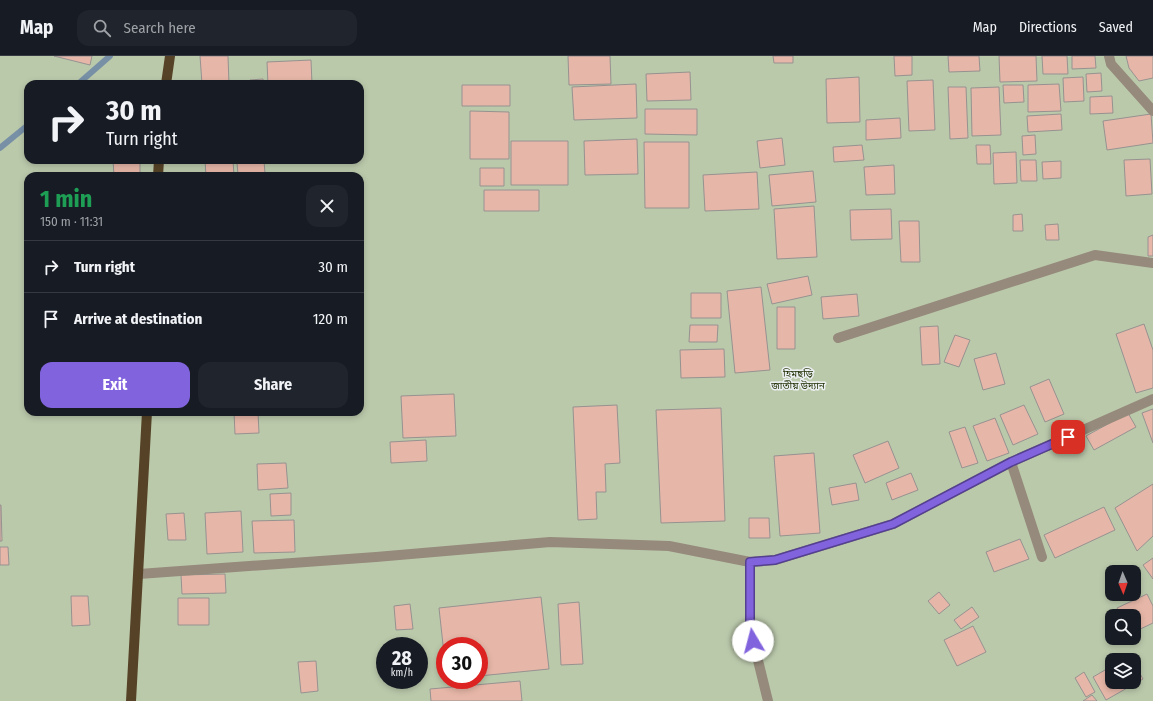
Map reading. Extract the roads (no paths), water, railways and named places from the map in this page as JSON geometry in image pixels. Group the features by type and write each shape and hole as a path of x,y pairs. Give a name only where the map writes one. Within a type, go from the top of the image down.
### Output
{"main road":[{"path":"167,80 170,56"},
{"path":"131,701 147,416"}],"street":[{"path":"1109,56 1111,64 1153,111"},
{"path":"838,338 1095,255 1153,263"},
{"path":"139,574 376,557 550,542 669,546 750,562 775,560 893,524 1011,462 1153,399"},
{"path":"1011,462 1042,557"},
{"path":"750,562 750,628 768,701"}],"waterway":[{"path":"83,80 110,56"},
{"path":"0,148 24,128"}],"park label":[{"name":"হিমছড়ি জাতীয় উদ্যান","path":"798,378"}]}
